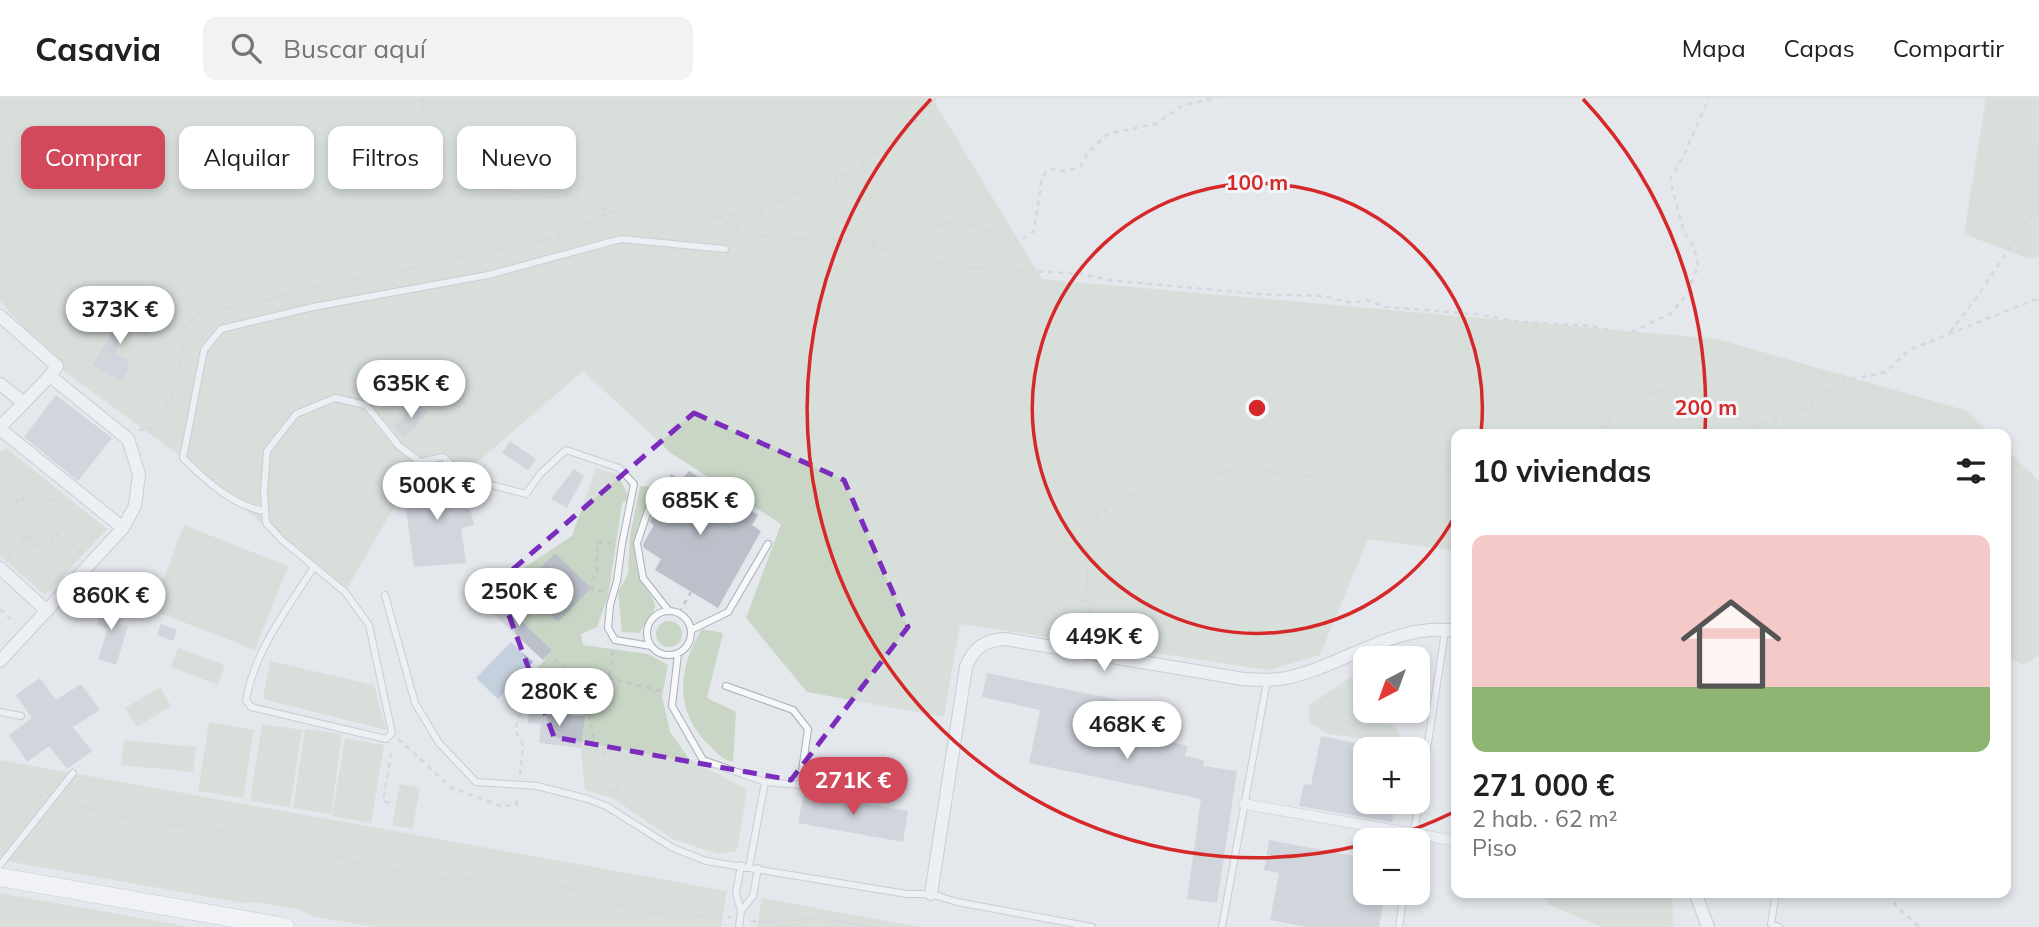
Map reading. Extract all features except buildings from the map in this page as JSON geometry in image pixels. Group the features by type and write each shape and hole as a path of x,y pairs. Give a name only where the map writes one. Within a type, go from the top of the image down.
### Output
{"main road":[{"path":"0,877 285,927"}],"street":[{"path":"0,316 53,371 128,439 139,474 135,506 123,528 0,660"},
{"path":"53,371 0,428 123,528"},
{"path":"0,384 23,402"},
{"path":"0,568 47,611"},
{"path":"931,894 966,667 970,656 984,643 1005,639 1267,681 1303,674 1394,637 1422,629 1450,630"},
{"path":"1244,804 1367,828"},
{"path":"1430,839 1451,841"},
{"path":"1697,898 1708,927"}],"lane":[{"path":"265,511 249,509 216,488 183,458 204,350 221,329 313,307 488,275 621,239 725,249"},
{"path":"314,567 263,647 248,685 246,700 251,707 386,739 392,733 369,625 345,592 283,541 266,523 264,491 267,450 296,414 335,398 366,405 399,446 420,462 443,457 469,479 526,494 540,474 566,450 620,468 634,484 617,581 610,605 608,628 615,640 650,646 667,656 678,654 689,643 691,630 688,622 669,611 643,578 637,543 654,493"},
{"path":"691,630 728,612 768,544"},
{"path":"385,595 415,703 439,743 476,782 537,786 578,796 606,806 673,848 706,861 906,894 931,894 957,902 1093,927"},
{"path":"650,646 647,631 649,624 653,618 669,611"},
{"path":"1415,828 1450,630"},
{"path":"678,654 672,706 703,760 765,782 800,785 808,729 793,710 726,686"},
{"path":"1222,927 1267,681"},
{"path":"0,712 21,716"},
{"path":"0,865 51,798 74,773"},
{"path":"738,927 741,911 736,893 765,782"},
{"path":"741,911 753,896 758,868"},
{"path":"1775,898 1771,924 1779,927"},
{"path":"1398,927 1402,905"}],"path":[{"path":"422,98 424,121 417,142 420,164 432,178 450,185 524,193 540,198 566,196 585,199 611,212"},
{"path":"718,216 748,233 781,239 890,243 912,241 939,225 950,223 980,228 1016,243 1034,231 1042,178 1047,171 1078,168 1087,153 1108,134 1155,124 1184,106 1218,98"},
{"path":"869,241 883,250 959,267 1323,296 1352,303 1367,300 1395,308 1477,314 1520,323 1593,326 1627,334 1670,314 1689,292 1694,278 1698,265 1696,255 1693,244 1684,232 1670,180 1709,98"},
{"path":"1948,335 1977,297 2037,207 2039,144"},
{"path":"1598,429 1651,394 1690,384 1752,427 1803,410 1836,383 1886,372 1909,350 2039,298"},
{"path":"1774,419 1779,429"},
{"path":"1099,656 1087,600 1088,522 1128,495 1242,468 1312,477 1451,468"},
{"path":"0,498 40,500 84,496"},
{"path":"17,499 16,527 44,551 60,534"},
{"path":"0,568 27,537 60,534 91,562"},
{"path":"593,590 591,584 597,571 597,542 622,544"},
{"path":"678,614 691,592"},
{"path":"0,608 19,626"},
{"path":"578,796 596,790 615,791 620,783 617,764 603,754 592,737 589,714 601,702 615,640"},
{"path":"554,659 575,677 608,678 673,695"},
{"path":"528,685 552,706"},
{"path":"392,733 452,789 501,806 516,805 523,745 515,730 520,713 537,693"},
{"path":"389,803 383,801 392,733"},
{"path":"0,787 133,820 232,832 291,843 365,865 453,879 520,875 647,913 723,915"},
{"path":"1895,898 1895,905 1919,927"},
{"path":"760,922 818,918 873,927"}],"highlighted area":[{"path":"694,413 844,480 908,627 791,780 554,737 497,583"}],"green space":[{"path":"0,98 932,98 1042,279 1717,339 1968,411 1986,429 1451,429 1451,550 1368,539 1320,655 1269,670 960,624 944,717 807,692 746,618 781,524 671,453 583,371 474,465 420,462 345,592 183,458 57,366 0,301"},
{"path":"1986,98 2039,98 2039,256 2029,259 1964,234"},
{"path":"6,448 107,529 45,595 0,556 0,452"},
{"path":"2011,454 2039,481 2039,655 2023,665 2011,659"},
{"path":"596,468 618,475 629,497 622,504 608,596 597,627 581,634 583,645 648,654 668,665 662,696 670,732 690,760 747,789 736,851 718,854 673,839 612,798 585,790 581,748 585,716 558,706 529,679 552,650 496,597 495,587 572,536"},
{"path":"640,486 654,487 638,530 635,552 639,576 655,608 640,633 622,632 618,592 628,574 630,536"},
{"path":"184,525 288,566 255,650 152,610"},
{"path":"669,621 678,625 682,634 678,643 669,647 660,643 656,634 660,625"},
{"path":"702,629 723,633 707,698 736,712 733,762 721,756 699,734 685,705 684,675"},
{"path":"178,648 225,665 218,685 171,667"},
{"path":"270,661 374,685 386,730 263,699"},
{"path":"1351,677 1353,723 1390,723 1400,734 1397,737 1353,737 1328,734 1309,722 1308,706"},
{"path":"160,687 171,706 137,727 125,708"},
{"path":"209,722 254,730 243,798 198,791"},
{"path":"262,724 302,730 290,807 250,801"},
{"path":"305,729 342,734 331,814 293,808"},
{"path":"345,738 384,745 371,823 332,816"},
{"path":"124,740 196,747 193,772 121,765"},
{"path":"0,760 727,891 721,927 374,927 311,916 301,910 256,902 243,903 0,860"},
{"path":"400,784 420,788 412,829 392,825"},
{"path":"0,893 190,927 0,927"},
{"path":"762,898 919,927 757,927"},
{"path":"1544,898 1672,898 1673,924 1670,927 1601,927 1550,905"}],"water":[{"path":"511,642 533,662 498,699 476,678"}]}
